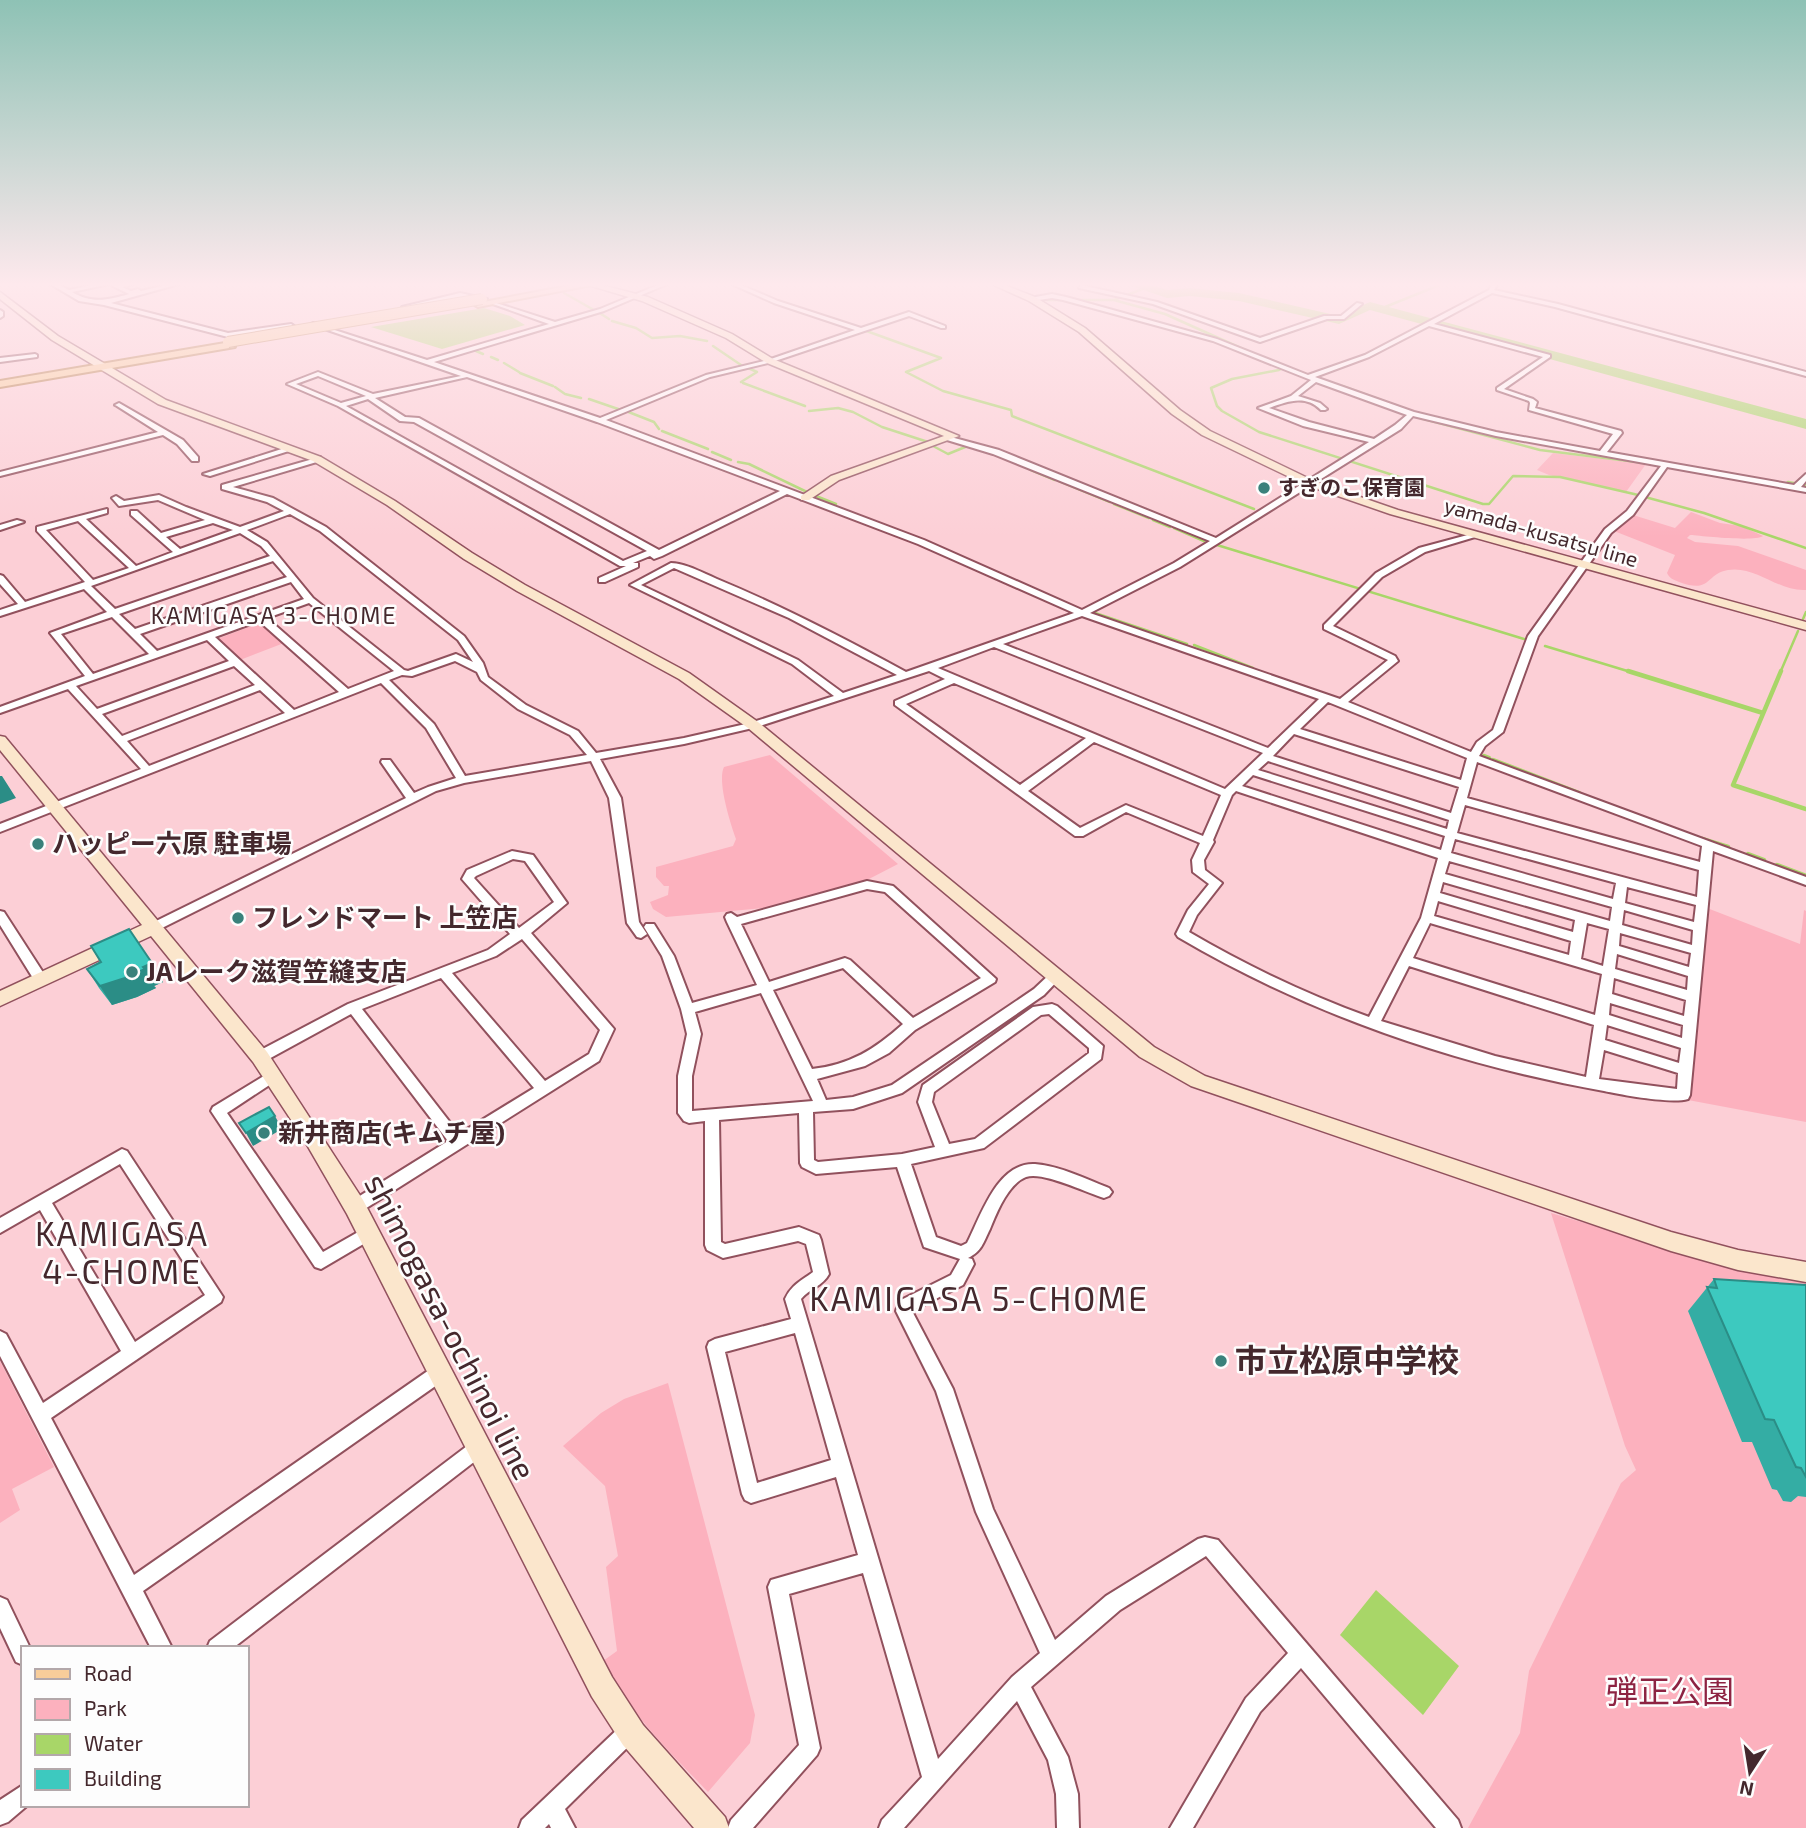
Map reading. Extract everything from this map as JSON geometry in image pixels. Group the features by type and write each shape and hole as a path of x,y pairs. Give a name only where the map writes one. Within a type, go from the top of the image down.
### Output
{"main road":[{"path":"0,382 91,367"}],"street":[{"path":"101,367 162,402 317,459 391,503 468,556 521,588 684,677 757,723 1147,1052 1210,1086 1680,1245 1721,1256 1806,1272"},
{"path":"441,367 600,419 954,556 1082,613 1341,703 1473,757 1806,881"},
{"path":"600,419 708,376 744,367"},
{"path":"785,367 954,436 835,478 806,498"},
{"name":"yamada-kusatsu line","path":"1124,367 1159,398 1206,433 1310,483 1394,512 1806,626"},
{"path":"1282,367 1412,414 1496,434 1806,490"},
{"path":"1340,367 1312,379 1293,397 1262,408 1314,426 1373,441"},
{"path":"1531,367 1499,389 1534,402 1531,410 1618,433 1602,453"},
{"path":"1782,367 1806,374"},
{"path":"318,374 371,397 403,419 416,420 656,552 623,564 405,439 340,405 290,384 318,374"},
{"path":"340,405 466,376"},
{"path":"1293,397 1318,404 1323,409"},
{"path":"119,405 143,417 162,433 180,442 195,459"},
{"path":"0,999 152,928 432,789 462,780 684,741 757,723 905,676 1082,613 1177,565 1310,483 1412,414"},
{"path":"424,433 433,430"},
{"path":"0,474 162,433"},
{"path":"405,439 414,436"},
{"path":"950,438 996,452 1214,540"},
{"path":"207,474 291,449"},
{"path":"317,459 225,487 270,500 323,529 461,638 484,678 522,707 574,733 594,757 615,798 633,923 646,931 668,956 688,1009 694,1034 685,1076 685,1113 689,1117 853,1102 897,1089 1039,992 1056,976"},
{"path":"1372,1025 1427,918 1473,757 1481,744 1498,732 1533,636 1608,531 1630,513 1666,464"},
{"path":"490,471 499,467"},
{"path":"470,478 480,474"},
{"path":"1796,488 1806,476"},
{"path":"602,580 786,491"},
{"path":"116,498 122,503 159,497 241,530 264,544 310,600 401,672 409,674 456,657 482,672"},
{"path":"564,512 573,508"},
{"path":"104,511 40,529 113,613 156,655"},
{"path":"0,613 135,569 291,511"},
{"path":"134,513 179,553"},
{"path":"545,520 554,516"},
{"path":"80,518 135,569"},
{"path":"160,536 214,520"},
{"path":"0,528 20,522"},
{"path":"1341,703 1393,662 1392,658 1327,627 1379,575 1422,550 1472,534"},
{"path":"92,678 55,633 273,558"},
{"path":"841,696 795,662 634,585 674,565 716,580 854,646 905,676"},
{"path":"0,578 5,591 23,605"},
{"path":"133,633 291,579"},
{"path":"0,710 310,600"},
{"path":"261,618 346,693"},
{"path":"208,636 292,714"},
{"path":"995,644 1269,755 1454,818"},
{"path":"95,712 235,662"},
{"path":"929,666 1093,738 1231,791 1700,928"},
{"path":"0,828 401,672"},
{"path":"383,679 430,726 462,780"},
{"path":"954,679 899,704 1079,833 1126,808 1208,842"},
{"path":"70,685 147,769"},
{"path":"120,740 262,686"},
{"path":"1326,698 1231,791 1198,860 1199,872 1216,883 1192,913 1182,934 1237,968 1372,1025 1540,1073 1649,1093 1683,1095 1708,843"},
{"path":"1294,731 1465,785"},
{"path":"1020,791 1093,738"},
{"name":"shimogasa-ochinoi line","path":"0,740 266,1067 310,1132 355,1207 438,1374 602,1687 630,1730 714,1828"},
{"path":"386,762 412,799"},
{"path":"1252,771 1449,834 1702,903"},
{"path":"1460,800 1704,867"},
{"path":"355,1207 594,1057 607,1029 520,933 468,879 471,873 512,855 529,858 561,903 520,933 492,953 353,1007 266,1067 218,1111 321,1262 367,1234"},
{"path":"1438,876 1698,951"},
{"path":"1592,1082 1622,881"},
{"path":"807,1075 860,1062 884,1049 912,1025 990,979 889,889 867,885 732,919 807,1075 822,1105"},
{"path":"1433,895 1577,938"},
{"path":"0,915 41,980"},
{"path":"1574,960 1582,917"},
{"path":"1427,918 1693,997"},
{"path":"1611,948 1695,973"},
{"path":"1406,960 1687,1045"},
{"path":"688,1009 849,964 912,1025"},
{"path":"443,971 543,1089"},
{"path":"1604,996 1689,1022"},
{"path":"353,1007 458,1143"},
{"path":"806,1107 807,1163 816,1168 902,1160 979,1144 1096,1055 1096,1046 1052,1009 1038,1010 928,1089 925,1102 944,1151"},
{"path":"1598,1043 1685,1070"},
{"path":"712,1115 713,1245 723,1251 799,1234 813,1240 821,1274 797,1289 793,1299 933,1779"},
{"path":"0,1226 122,1155 215,1297 40,1415"},
{"path":"902,1160 930,1242 962,1253 973,1248 1008,1179 1021,1171 1034,1169 1104,1192"},
{"path":"43,1201 132,1353"},
{"path":"966,1264 957,1280 905,1306 904,1311 944,1389 985,1512 1052,1656"},
{"path":"800,1324 715,1347 751,1494 841,1466"},
{"path":"0,1339 161,1646"},
{"path":"131,1588 438,1374"},
{"path":"220,1646 477,1449"},
{"path":"890,1828 1019,1684 1112,1603 1205,1546 1211,1547 1300,1655 1450,1828"},
{"path":"739,1828 810,1748 778,1587 869,1562"},
{"path":"0,1607 21,1651"},
{"path":"1181,1828 1253,1705 1300,1655"},
{"path":"1019,1684 1058,1757 1067,1794 1068,1828"},
{"path":"530,1828 630,1730"},
{"path":"0,1814 21,1798"},
{"path":"551,1808 565,1828"}],"green space":[{"path":"1553,453 1646,464 1626,492 1537,470"},
{"path":"1691,512 1720,523 1741,526 1763,536 1740,539 1690,535 1687,538 1695,542 1738,546 1806,570 1806,590 1796,590 1748,571 1738,570 1721,572 1703,585 1679,582 1667,573 1675,555 1614,531 1633,515 1675,528"},
{"path":"262,622 284,643 240,660 217,639"},
{"path":"770,755 898,864 867,880 765,908 666,917 653,909 650,902 668,895 669,886 664,886 656,877 656,867 733,846 736,839 723,791 724,767"},
{"path":"1707,908 1800,944 1804,910 1806,911 1806,1122 1688,1100"},
{"name":"弾正公園","path":"1551,1213 1730,1266 1806,1281 1806,1828 1468,1828 1520,1733 1529,1671 1621,1483 1636,1470 1625,1446"},
{"path":"0,1361 54,1467 12,1489 20,1510 0,1523"},
{"path":"668,1383 755,1715 750,1743 708,1792 637,1715 603,1661 617,1651 606,1567 618,1556 605,1486 563,1446 601,1413 624,1399"}],"water":[{"path":"1376,1590 1459,1666 1423,1715 1340,1635"}],"building":[{"path":"129,929 152,963 125,978 100,986 87,969 101,962 91,946"},
{"path":"269,1107 275,1116 246,1133 239,1123"},
{"path":"1714,1279 1806,1285 1806,1477 1801,1468 1796,1467 1774,1420 1765,1419 1707,1287 1717,1288"}],"waterway":[{"path":"511,367 519,372"},
{"path":"741,382 757,372 747,367"},
{"path":"918,367 906,372 943,391 1011,410 1012,416 1254,509"},
{"path":"1284,367 1232,379 1211,388 1217,406 1259,432 1483,504 1489,504 1513,476 1560,477 1704,513 1806,548"},
{"path":"1597,367 1806,424"},
{"path":"520,373 553,386"},
{"path":"743,383 805,406"},
{"path":"1342,386 1406,409"},
{"path":"555,387 565,394 581,398"},
{"path":"589,399 621,410"},
{"path":"809,411 838,408 853,412 882,427 928,442"},
{"path":"626,411 654,422 659,429"},
{"path":"1424,415 1420,418 1540,450 1653,464"},
{"path":"662,431 708,449"},
{"path":"933,446 948,454 970,445"},
{"path":"712,452 731,460"},
{"path":"988,452 1028,468"},
{"path":"738,462 749,464 807,492"},
{"path":"1031,470 1055,480"},
{"path":"1059,481 1110,502"},
{"path":"1782,488 1788,482 1806,485"},
{"path":"816,496 836,504"},
{"path":"1114,504 1149,518"},
{"path":"1153,520 1170,527"},
{"path":"1174,528 1204,541"},
{"path":"1217,545 1524,639"},
{"path":"1803,619 1806,612"},
{"path":"1095,613 1187,644"},
{"path":"1780,673 1798,631"},
{"path":"1194,645 1253,668"},
{"path":"1545,646 1634,673"},
{"path":"1628,671 1763,713"},
{"path":"1781,671 1733,785 1806,809"},
{"path":"1484,756 1489,758"},
{"path":"1493,760 1579,793"},
{"path":"1702,839 1728,847"},
{"path":"1748,854 1764,860"},
{"path":"1777,865 1806,876"}],"place":[{"name":"すぎのこ保育園","path":"1264,488"},
{"name":"ハッピー六原 駐車場","path":"38,844"},
{"name":"フレンドマート 上笠店","path":"238,918"},
{"name":"JAレーク滋賀笠縫支店","path":"132,972"},
{"name":"新井商店(キムチ屋)","path":"264,1133"},
{"name":"市立松原中学校","path":"1221,1361"}],"district":[{"name":"KAMIGASA 3-CHOME","path":"274,616"},
{"name":"KAMIGASA 4-CHOME","path":"122,1253"},
{"name":"KAMIGASA 5-CHOME","path":"979,1299"}]}
